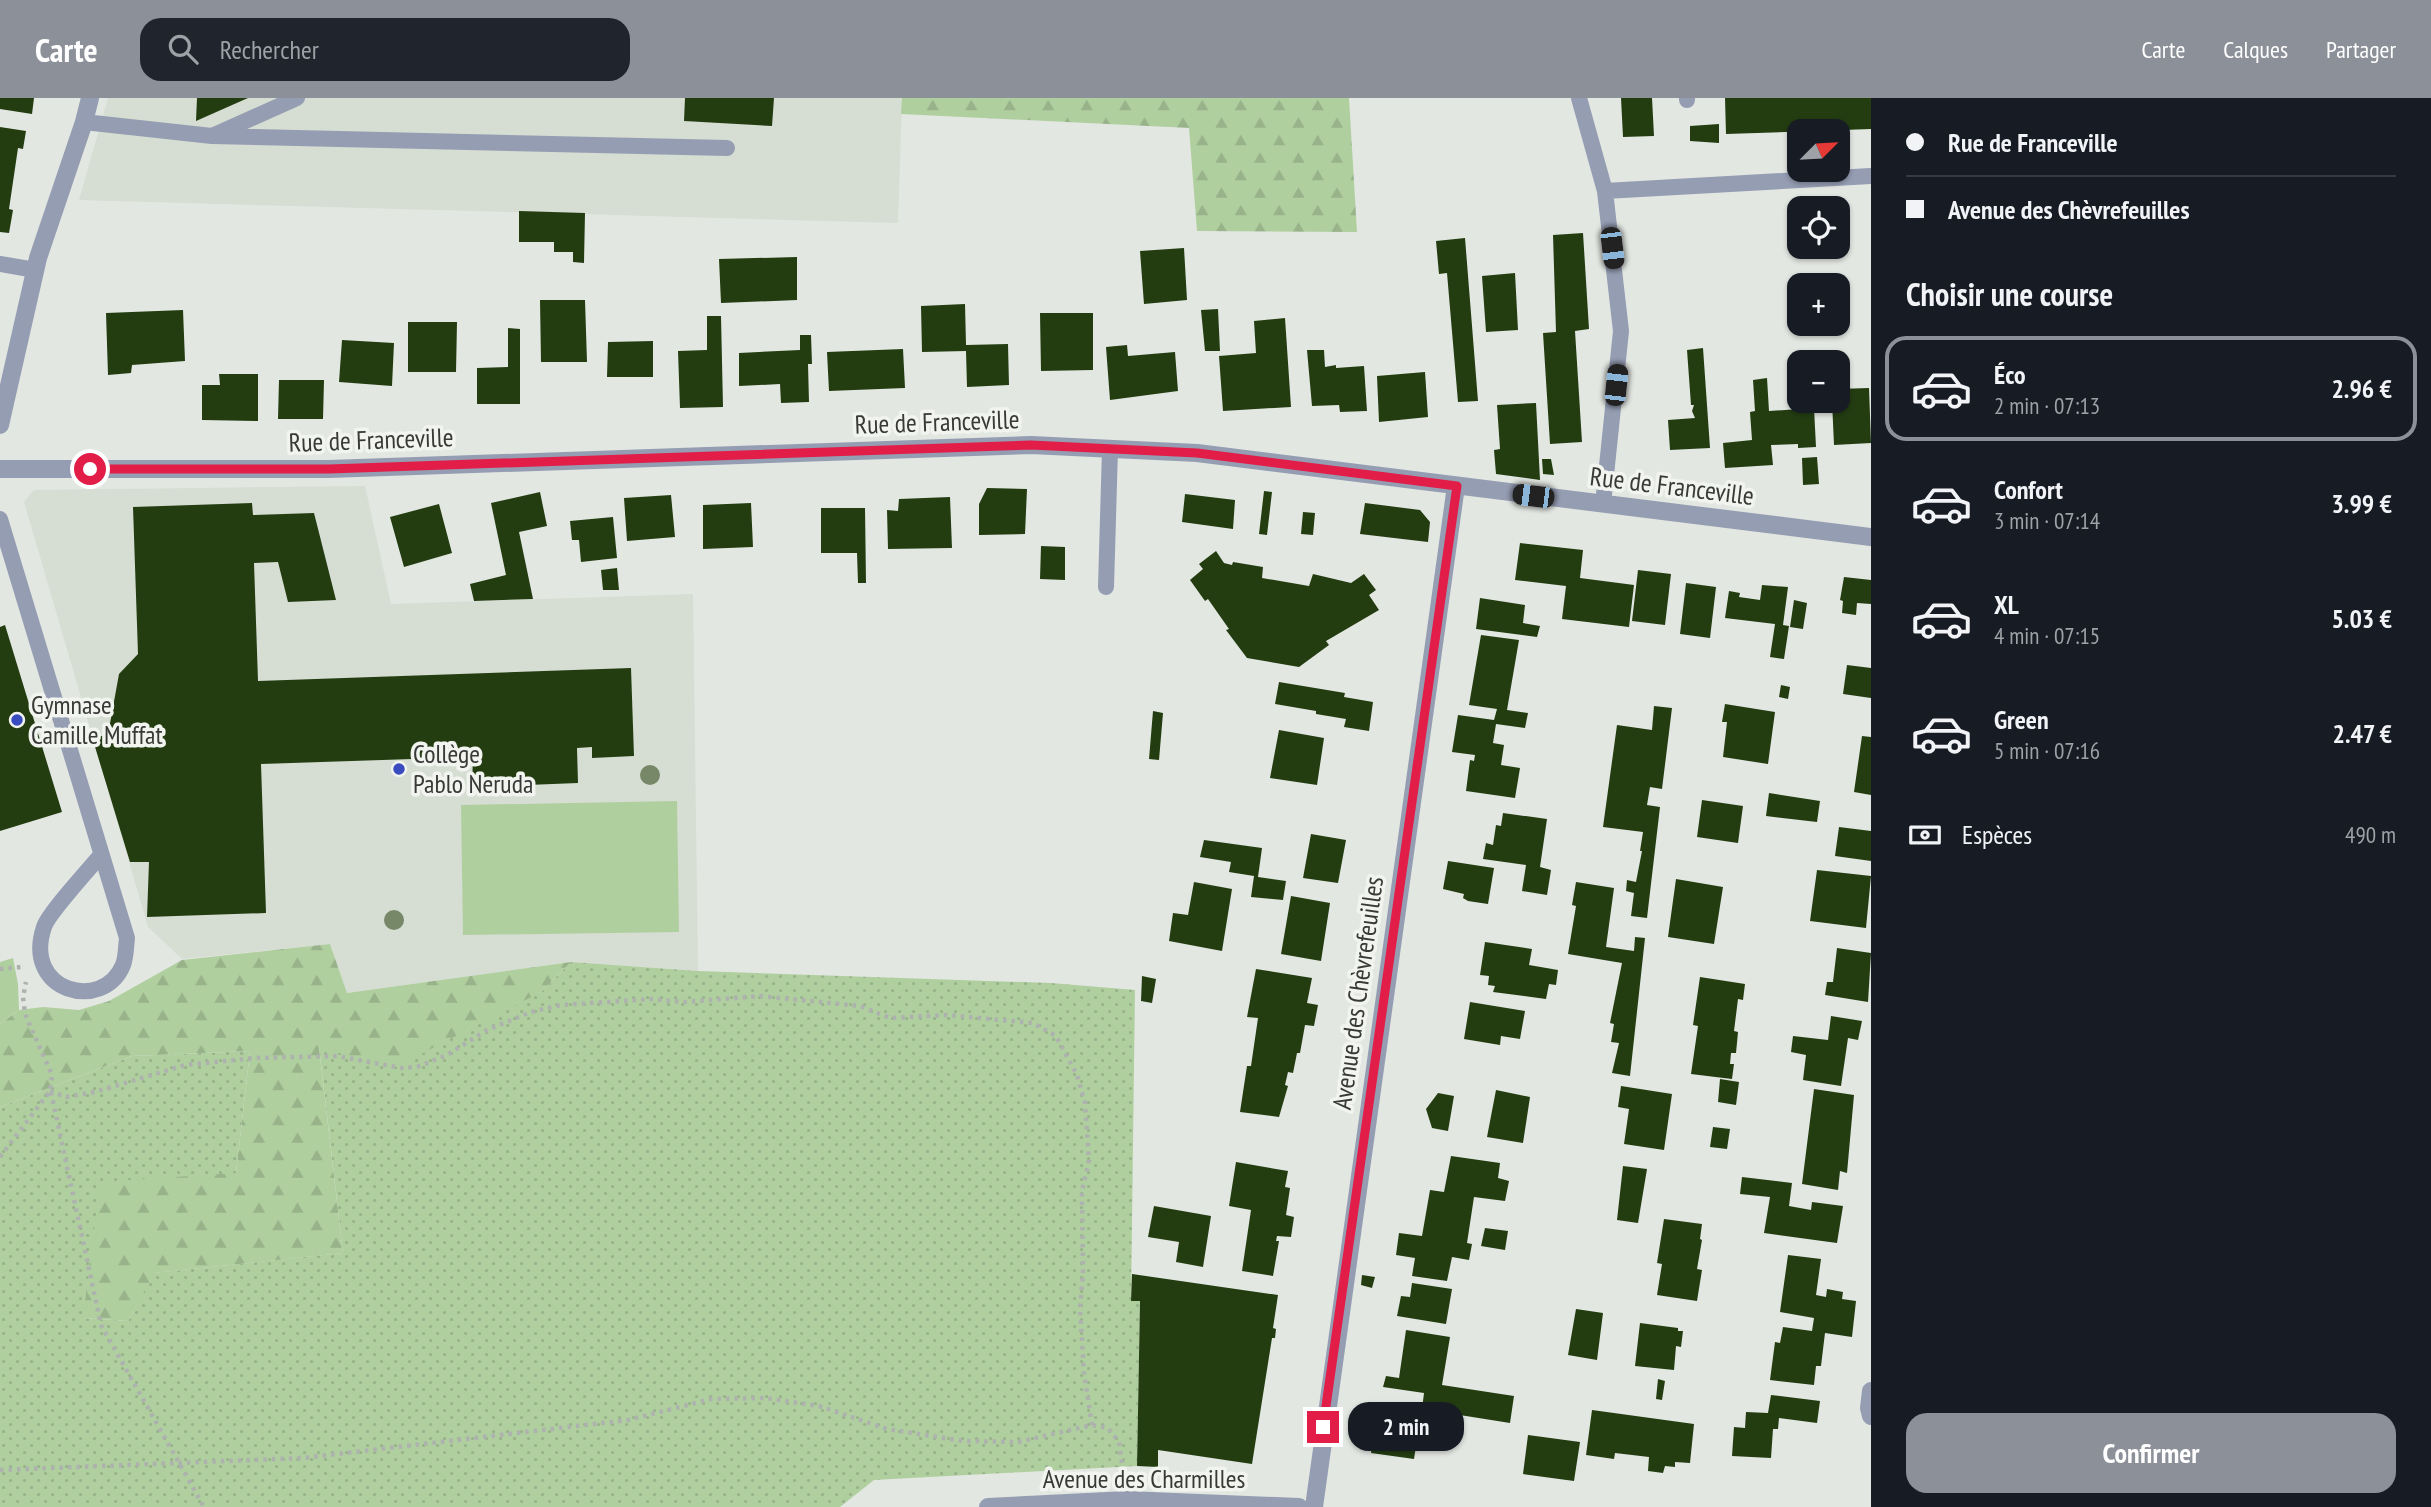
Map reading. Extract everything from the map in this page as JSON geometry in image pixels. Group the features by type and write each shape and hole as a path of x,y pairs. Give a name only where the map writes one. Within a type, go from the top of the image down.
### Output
{"street":[{"path":"0,425 35,270 90,98"},
{"name":"Rue de Franceville","path":"0,470 329,469 1031,445 1197,453 1871,537"},
{"name":"Avenue des Chèvrefeuilles","path":"1314,1507 1457,486"},
{"path":"1871,1391 1871,1416"},
{"name":"Avenue des Charmilles","path":"988,1507 1126,1500 1299,1507"}],"lane":[{"path":"212,136 297,98"},
{"path":"1579,98 1605,191 1622,331 1603,504"},
{"path":"84,122 212,136 727,148"},
{"path":"1605,191 1871,176"},
{"path":"0,264 35,270"},
{"path":"1106,587 1110,449"},
{"path":"0,519 3,541 127,938 124,965 110,983 90,991 67,989 47,974 38,951 44,924 101,855"}],"path":[{"path":"0,969 32,965"},
{"path":"50,1091 66,1097 95,1092 185,1065 268,1057 337,1056 401,1068 417,1067 447,1055 498,1026 531,1012 561,1005 651,999 684,1002 760,996 860,1006 890,1018 947,1016 1033,1023 1056,1036 1077,1075 1084,1103 1088,1161 1082,1191 1083,1273 1080,1308 1084,1373 1091,1425"},
{"path":"25,1014 52,1075 50,1091 101,1325 204,1507"},
{"path":"0,1157 50,1091"},
{"path":"0,1471 303,1458 628,1420 711,1399 766,1398 819,1406 887,1429 964,1441 1018,1442 1091,1425 1108,1428 1119,1442 1126,1500"}],"shaded area":[{"path":"108,98 902,98 898,223 79,200"},
{"name":"Collège Pablo Neruda","path":"365,486 391,604 693,594 698,971 571,962 347,993 330,944 182,959 148,927 24,502 34,490"}],"green space":[{"path":"902,98 1349,98 1357,232 1197,231 1189,128 901,114"},
{"path":"677,801 679,932 463,935 461,805"},
{"path":"330,944 347,993 571,962 541,992 396,1067 319,1048 343,1253 154,1273 128,1321 83,1318 100,1182 236,1173 250,1051 132,1056 0,1107 0,1024 19,1010 43,1007 79,1010 109,1001 182,960"},
{"path":"13,958 19,1010 0,1024 0,962"},
{"path":"571,962 698,971 1051,983 1135,990 1131,1301 1140,1301 1137,1466 874,1480 840,1507 0,1507 0,1107 132,1056 250,1051 236,1173 83,1318 128,1321 153,1273 343,1253 319,1047 541,992"}],"building":[{"path":"0,98 34,98 32,114 0,109"},
{"path":"197,98 248,98 196,121"},
{"path":"685,98 774,98 772,126 684,121"},
{"path":"1621,98 1652,98 1654,136 1623,137"},
{"path":"1725,98 1871,98 1871,129 1850,130 1850,119 1787,119 1787,132 1726,134"},
{"path":"1719,124 1719,143 1690,141 1690,126"},
{"path":"0,127 26,131 23,149 18,148 9,209 13,210 9,233 0,232"},
{"path":"519,211 585,213 584,263 573,262 573,252 554,252 554,242 519,242"},
{"path":"1583,233 1589,329 1575,331 1582,442 1550,444 1543,333 1556,332 1553,235"},
{"path":"1465,238 1478,401 1458,402 1447,273 1439,274 1436,241"},
{"path":"1184,248 1187,300 1144,304 1140,251"},
{"path":"797,257 797,300 721,303 719,259"},
{"path":"1515,273 1518,330 1486,332 1482,276"},
{"path":"540,300 585,300 587,362 541,362"},
{"path":"965,304 966,345 1008,344 1009,385 967,387 966,351 922,352 921,306"},
{"path":"1218,309 1220,351 1205,351 1201,310"},
{"path":"183,310 185,361 132,365 131,373 108,375 106,313"},
{"path":"1040,313 1093,313 1093,370 1041,371"},
{"path":"707,316 721,316 723,407 680,408 678,351 707,350"},
{"path":"1285,318 1291,407 1223,411 1219,356 1256,353 1254,321"},
{"path":"408,322 457,322 456,372 408,372"},
{"path":"508,328 520,329 520,404 477,404 477,368 508,367"},
{"path":"800,335 811,335 812,364 808,364 809,402 781,403 780,384 739,386 739,353 800,350"},
{"path":"342,340 394,343 392,386 339,382"},
{"path":"653,341 653,377 607,377 608,342"},
{"path":"1127,345 1128,356 1175,352 1178,391 1110,400 1106,347"},
{"path":"1703,348 1710,448 1670,450 1668,420 1695,418 1692,411 1694,405 1691,405 1687,350"},
{"path":"903,349 905,388 829,391 827,352"},
{"path":"1307,350 1324,350 1325,367 1364,366 1367,411 1340,412 1339,405 1312,406"},
{"path":"1425,372 1428,417 1379,422 1377,376"},
{"path":"219,374 258,374 258,421 202,420 202,385 220,385"},
{"path":"1767,378 1769,411 1814,413 1816,447 1798,448 1798,444 1771,445 1773,465 1725,468 1723,443 1752,440 1750,412 1755,411 1753,380"},
{"path":"279,380 324,380 323,419 278,419"},
{"path":"1869,388 1871,443 1834,445 1833,413 1850,413 1850,389"},
{"path":"1536,403 1540,480 1496,474 1494,450 1500,449 1497,405"},
{"path":"1817,457 1819,484 1803,485 1802,458"},
{"path":"1542,459 1551,459 1554,475 1543,474"},
{"path":"987,488 1027,489 1025,534 979,535 979,504"},
{"path":"1264,491 1272,492 1267,535 1259,534"},
{"path":"540,492 547,526 519,532 533,599 474,601 470,584 506,575 491,503"},
{"path":"1185,494 1235,500 1233,529 1182,522"},
{"path":"671,495 675,537 627,541 624,498"},
{"path":"950,497 952,548 888,549 887,510 898,511 899,499"},
{"path":"252,503 253,515 314,513 336,600 288,602 278,562 254,563 258,681 631,668 634,756 592,758 592,747 577,748 578,783 472,787 473,757 261,764 266,913 147,917 149,862 130,862 92,737 141,732 140,728 109,729 119,674 138,654 133,507"},
{"path":"751,503 753,547 703,549 703,505"},
{"path":"1365,503 1420,510 1430,522 1428,542 1360,534"},
{"path":"439,504 452,553 404,567 390,517"},
{"path":"821,508 865,508 866,583 858,583 857,553 821,553"},
{"path":"1303,512 1315,513 1313,535 1301,534"},
{"path":"613,517 617,558 581,562 579,540 572,540 570,521"},
{"path":"1520,543 1583,550 1580,578 1634,585 1629,627 1562,619 1566,586 1515,580"},
{"path":"1041,546 1065,547 1065,580 1040,579"},
{"path":"1216,551 1224,563 1263,567 1262,578 1309,586 1313,574 1351,583 1364,574 1376,590 1369,595 1379,610 1326,641 1329,645 1299,667 1247,658 1208,599 1205,601 1190,580 1203,569 1199,564"},
{"path":"617,568 619,590 603,590 601,570"},
{"path":"1638,570 1671,574 1665,625 1632,621"},
{"path":"1844,577 1871,580 1871,604 1857,603 1856,615 1842,613 1843,601 1840,600"},
{"path":"1686,583 1716,587 1710,638 1680,634"},
{"path":"1762,585 1788,587 1783,625 1789,626 1784,659 1770,657 1775,624 1725,618 1729,591 1740,593 1739,597 1760,600"},
{"path":"1480,598 1525,605 1523,623 1540,626 1537,637 1476,629"},
{"path":"1794,600 1807,603 1803,629 1790,627"},
{"name":"Gymnase Camille Muffat","path":"5,625 62,812 0,831 0,627"},
{"path":"1481,635 1519,640 1507,710 1528,713 1525,728 1496,724 1493,743 1504,745 1501,765 1520,768 1515,798 1466,791 1470,760 1474,761 1475,755 1452,752 1458,715 1494,720 1497,709 1469,705"},
{"path":"1847,665 1871,668 1871,698 1843,694"},
{"path":"1279,682 1345,693 1344,697 1373,702 1369,731 1344,727 1346,719 1275,704"},
{"path":"1781,685 1790,687 1788,699 1779,697"},
{"path":"1725,704 1775,712 1768,764 1723,757 1727,722 1722,722"},
{"path":"1654,706 1672,708 1662,789 1650,787 1647,805 1660,807 1647,918 1631,916 1634,893 1626,891 1627,880 1636,882 1643,832 1603,827 1617,725 1652,730"},
{"path":"1153,711 1163,713 1159,760 1149,759"},
{"path":"1279,730 1324,738 1317,785 1270,778"},
{"path":"1862,736 1871,737 1871,795 1854,792"},
{"path":"1769,793 1820,801 1817,822 1766,816"},
{"path":"1702,800 1743,806 1738,843 1697,837"},
{"path":"1503,813 1547,819 1540,867 1551,870 1547,895 1522,891 1526,865 1483,859 1486,843 1493,845 1496,825 1501,826"},
{"path":"1839,827 1871,831 1871,861 1835,856"},
{"path":"1311,834 1346,840 1338,883 1303,878"},
{"path":"1204,840 1262,848 1258,877 1286,881 1283,900 1251,897 1254,876 1229,872 1231,862 1200,857"},
{"path":"1448,861 1494,868 1488,904 1468,901 1463,898 1464,894 1443,889"},
{"path":"1817,870 1871,876 1866,928 1810,921"},
{"path":"1676,879 1723,887 1714,944 1668,937"},
{"path":"1194,882 1232,889 1222,951 1169,941 1173,913 1188,915"},
{"path":"1576,882 1614,888 1606,947 1634,951 1635,937 1645,938 1630,1076 1612,1073 1619,1043 1611,1042 1614,1024 1610,1023 1622,963 1568,954 1576,906 1572,905"},
{"path":"1291,896 1330,903 1321,961 1281,954"},
{"path":"1485,942 1532,949 1529,965 1558,970 1556,985 1549,984 1546,999 1493,992 1495,986 1488,985 1489,976 1480,975"},
{"path":"1837,948 1871,953 1868,1002 1825,995 1827,982 1833,982"},
{"path":"1256,969 1312,978 1307,1003 1318,1005 1314,1026 1305,1025 1293,1073 1288,1072 1285,1085 1288,1086 1279,1117 1240,1112 1247,1066 1251,1066 1258,1018 1247,1017"},
{"path":"1142,976 1156,979 1152,1003 1141,1001"},
{"path":"1700,977 1745,984 1743,1000 1738,999 1734,1031 1738,1032 1736,1053 1731,1053 1730,1064 1734,1064 1732,1079 1691,1074 1698,1026 1693,1025"},
{"path":"1470,1002 1525,1011 1520,1039 1501,1036 1500,1045 1464,1039"},
{"path":"1831,1016 1862,1021 1858,1040 1848,1038 1841,1086 1803,1080 1806,1055 1791,1052 1793,1036 1828,1040"},
{"path":"1720,1079 1739,1082 1736,1105 1718,1102"},
{"path":"1621,1086 1672,1094 1664,1150 1624,1144 1629,1109 1618,1107"},
{"path":"1814,1089 1854,1095 1847,1173 1840,1171 1838,1190 1802,1184"},
{"path":"1496,1090 1530,1097 1523,1143 1487,1137"},
{"path":"1438,1093 1454,1096 1448,1131 1432,1128 1426,1109"},
{"path":"1713,1127 1730,1129 1727,1149 1710,1147"},
{"path":"1451,1156 1500,1163 1498,1178 1509,1181 1505,1201 1474,1197 1467,1243 1472,1244 1469,1260 1452,1257 1447,1281 1412,1276 1415,1258 1396,1255 1399,1233 1422,1236 1430,1190 1444,1192"},
{"path":"1236,1162 1288,1171 1285,1187 1290,1188 1286,1215 1294,1217 1291,1237 1277,1236 1276,1241 1279,1241 1273,1276 1242,1271 1251,1210 1229,1206"},
{"path":"1623,1166 1647,1169 1638,1223 1617,1220"},
{"path":"1742,1177 1792,1183 1789,1206 1811,1210 1812,1202 1843,1206 1837,1243 1764,1233 1770,1197 1740,1194"},
{"path":"1154,1206 1211,1216 1203,1267 1176,1262 1179,1242 1148,1237"},
{"path":"1664,1219 1702,1224 1697,1269 1702,1270 1697,1301 1657,1295 1662,1264 1657,1263"},
{"path":"1485,1228 1508,1231 1505,1250 1481,1246"},
{"path":"1788,1255 1821,1259 1816,1295 1826,1297 1827,1289 1843,1292 1842,1299 1856,1301 1852,1337 1825,1333 1821,1366 1816,1366 1814,1385 1770,1380 1775,1342 1780,1343 1783,1327 1812,1331 1814,1318 1780,1312"},
{"path":"1132,1274 1278,1295 1273,1328 1276,1329 1275,1338 1272,1338 1252,1464 1158,1450 1158,1467 1137,1466 1140,1301 1131,1301"},
{"path":"1362,1275 1375,1277 1372,1288 1361,1285"},
{"path":"1412,1283 1452,1289 1446,1324 1397,1316 1401,1296 1410,1297"},
{"path":"1576,1309 1603,1313 1597,1360 1568,1355"},
{"path":"1640,1323 1683,1331 1681,1347 1676,1346 1674,1370 1635,1366"},
{"path":"1406,1330 1450,1337 1442,1385 1514,1396 1510,1423 1422,1409 1424,1393 1383,1387 1386,1376 1399,1378"},
{"path":"1658,1379 1665,1381 1662,1400 1656,1399"},
{"path":"1771,1395 1820,1401 1817,1423 1779,1418 1778,1429 1773,1429 1771,1458 1732,1456 1734,1427 1745,1428 1746,1412 1768,1413"},
{"path":"1592,1410 1694,1424 1690,1463 1675,1462 1675,1467 1665,1466 1663,1473 1648,1471 1649,1457 1615,1453 1614,1459 1586,1455"},
{"path":"1376,1415 1420,1421 1414,1459 1371,1453"},
{"path":"1528,1435 1580,1442 1574,1481 1523,1474"}],"place":[{"name":"Gymnase Camille Muffat","path":"17,720"},
{"name":"Collège Pablo Neruda","path":"399,769"}],"route":[{"path":"90,469 329,469 1031,445 1197,453 1457,486 1323,1427"}]}
